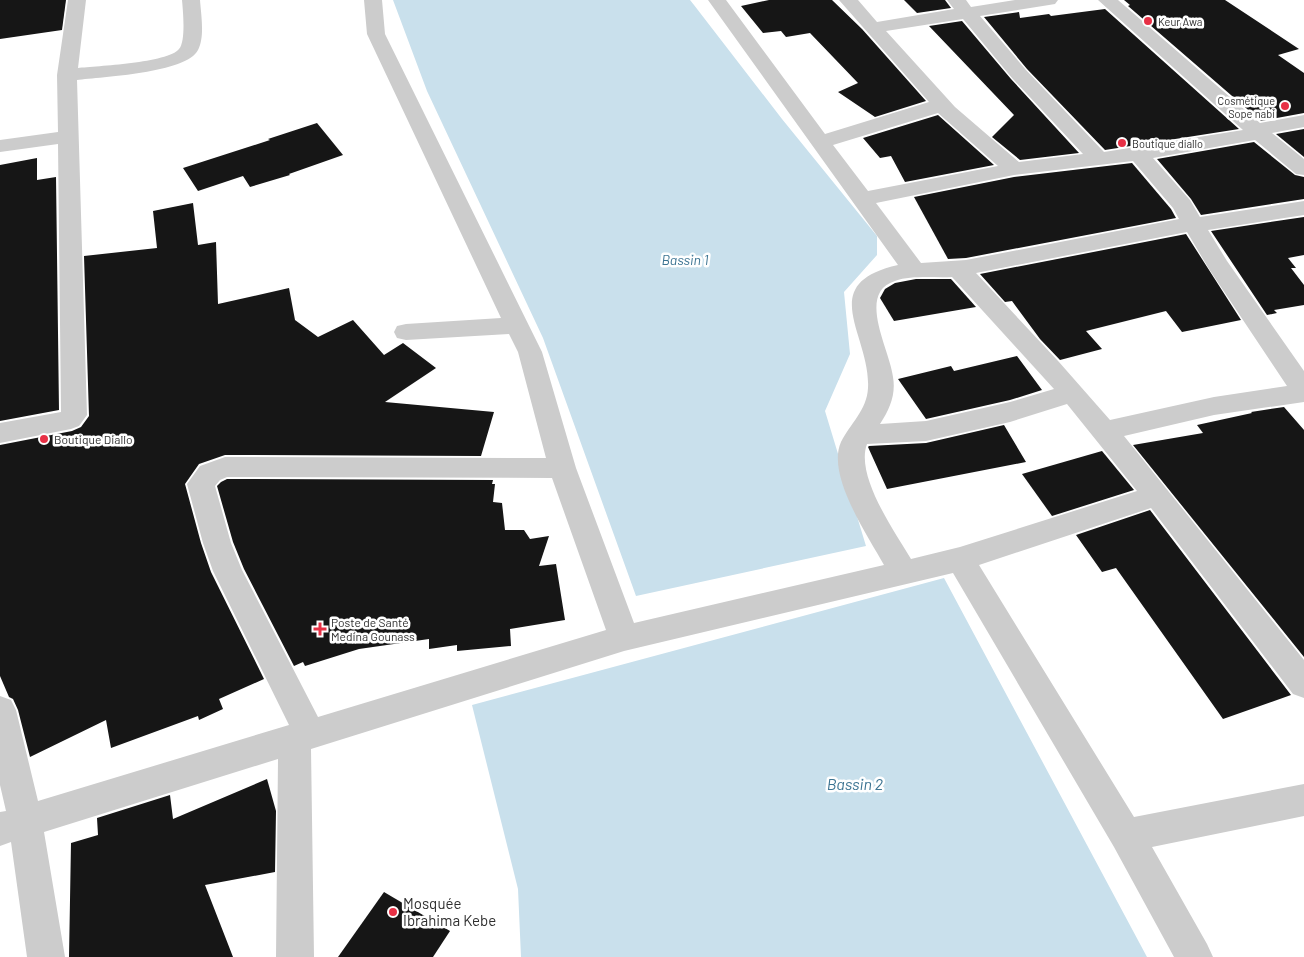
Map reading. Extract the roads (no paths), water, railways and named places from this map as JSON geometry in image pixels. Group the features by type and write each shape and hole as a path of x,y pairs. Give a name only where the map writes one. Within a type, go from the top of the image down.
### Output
{"street":[{"path":"0,433 62,422 70,419 74,414 67,74 77,0"},
{"path":"67,74 158,64 177,60 184,56 189,50 192,13 191,0"},
{"path":"373,0 376,34 530,352 562,468 624,638"},
{"path":"717,0 914,270"},
{"path":"848,0 942,105 1014,169"},
{"path":"872,28 962,6 1049,0"},
{"path":"1107,0 1304,170"},
{"path":"962,6 1019,74 1098,158"},
{"path":"820,142 942,105"},
{"path":"861,199 1014,169 1138,154 1258,132 1304,121"},
{"path":"0,146 67,137"},
{"path":"1103,431 1214,406 1304,392 1192,225 1182,205 1138,154"},
{"path":"904,573 859,491 853,472 851,451 859,434 874,415 880,398 882,378 876,350 864,319 863,304 869,286 877,279 914,270 958,269 1066,247 1304,208"},
{"path":"958,269 1000,312 1072,393 1304,684"},
{"path":"406,332 516,325"},
{"path":"859,434 926,431 1010,412 1072,393"},
{"path":"295,957 302,735 216,543 200,484 210,473 225,467 562,468"},
{"path":"12,825 624,638 960,559 1156,496"},
{"path":"960,559 1126,835 1194,957"},
{"path":"0,710 12,825 46,957"},
{"path":"1126,835 1304,800"}],"water":[{"name":"Bassin 1","path":"393,0 690,0 782,119 877,236 877,255 844,292 850,354 825,411 866,546 636,596 543,338 427,91"},
{"name":"Bassin 2","path":"944,578 1147,957 521,957 518,889 472,705"}],"place":[{"name":"Keur Awa","path":"1148,21"},
{"name":"Cosmétique Sope nabi","path":"1285,106"},
{"name":"Boutique diallo","path":"1122,143"},
{"name":"Boutique Diallo","path":"44,439"},
{"name":"Poste de Santé Medina Gounass","path":"320,629"},
{"name":"Mosquée Ibrahima Kebe","path":"393,912"}]}
